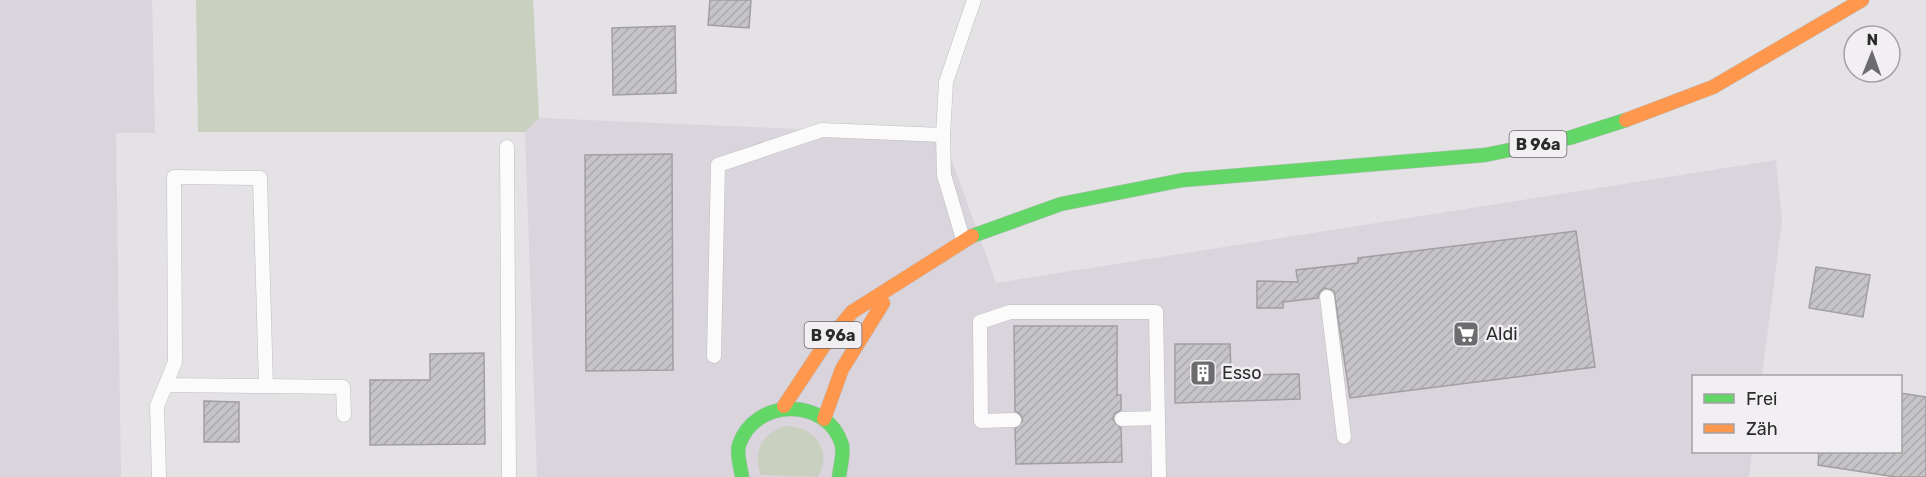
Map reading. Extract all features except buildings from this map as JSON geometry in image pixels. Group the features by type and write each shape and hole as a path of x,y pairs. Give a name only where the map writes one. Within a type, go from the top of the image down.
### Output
{"main road":[{"name":"B 96a","path":"784,406 823,347 852,312 963,239 1061,204 1183,180 1485,155 1569,138 1643,115 1713,87 1862,0"},
{"name":"B 96a","path":"824,418 842,369 860,336 898,280"},
{"path":"737,475 739,447 750,425 765,413 784,406 807,409 824,418 838,436 841,446 842,476"}],"lane":[{"path":"963,239 944,175 942,135 946,82 974,0"},
{"path":"714,356 718,165 822,130 942,135"},
{"path":"507,147 509,477"},
{"path":"159,477 157,406 175,362 174,177 260,178 266,386"},
{"path":"1327,297 1344,437"},
{"path":"1014,420 981,421 980,321 1010,312 1156,312 1159,477"},
{"path":"166,385 343,387 344,415"},
{"path":"1122,419 1158,418"}],"shaded area":[{"path":"0,0 152,0 155,133 116,133 121,477 0,477"},
{"path":"539,118 943,135 996,283 1776,160 1782,221 1762,375 1692,375 1692,453 1752,453 1749,477 537,477 525,132"}],"green space":[{"path":"196,0 533,0 539,118 525,132 198,132"},
{"path":"786,426 805,430 818,442 823,458 818,477 761,475 758,459 761,445 771,433"}],"traffic: fast":[{"path":"972,236 1061,204 1183,180 1485,155 1569,138 1626,120"},
{"path":"742,477 738,449 747,429 759,418 774,411 790,409 807,411 822,418 834,429 842,445 839,477"}],"traffic: slow":[{"path":"1626,120 1713,87 1862,0"},
{"path":"784,406 823,347 852,312 972,236"},
{"path":"824,419 842,369 883,303"}],"place":[{"name":"Aldi","path":"1466,334"},
{"name":"Esso","path":"1203,373"}]}
